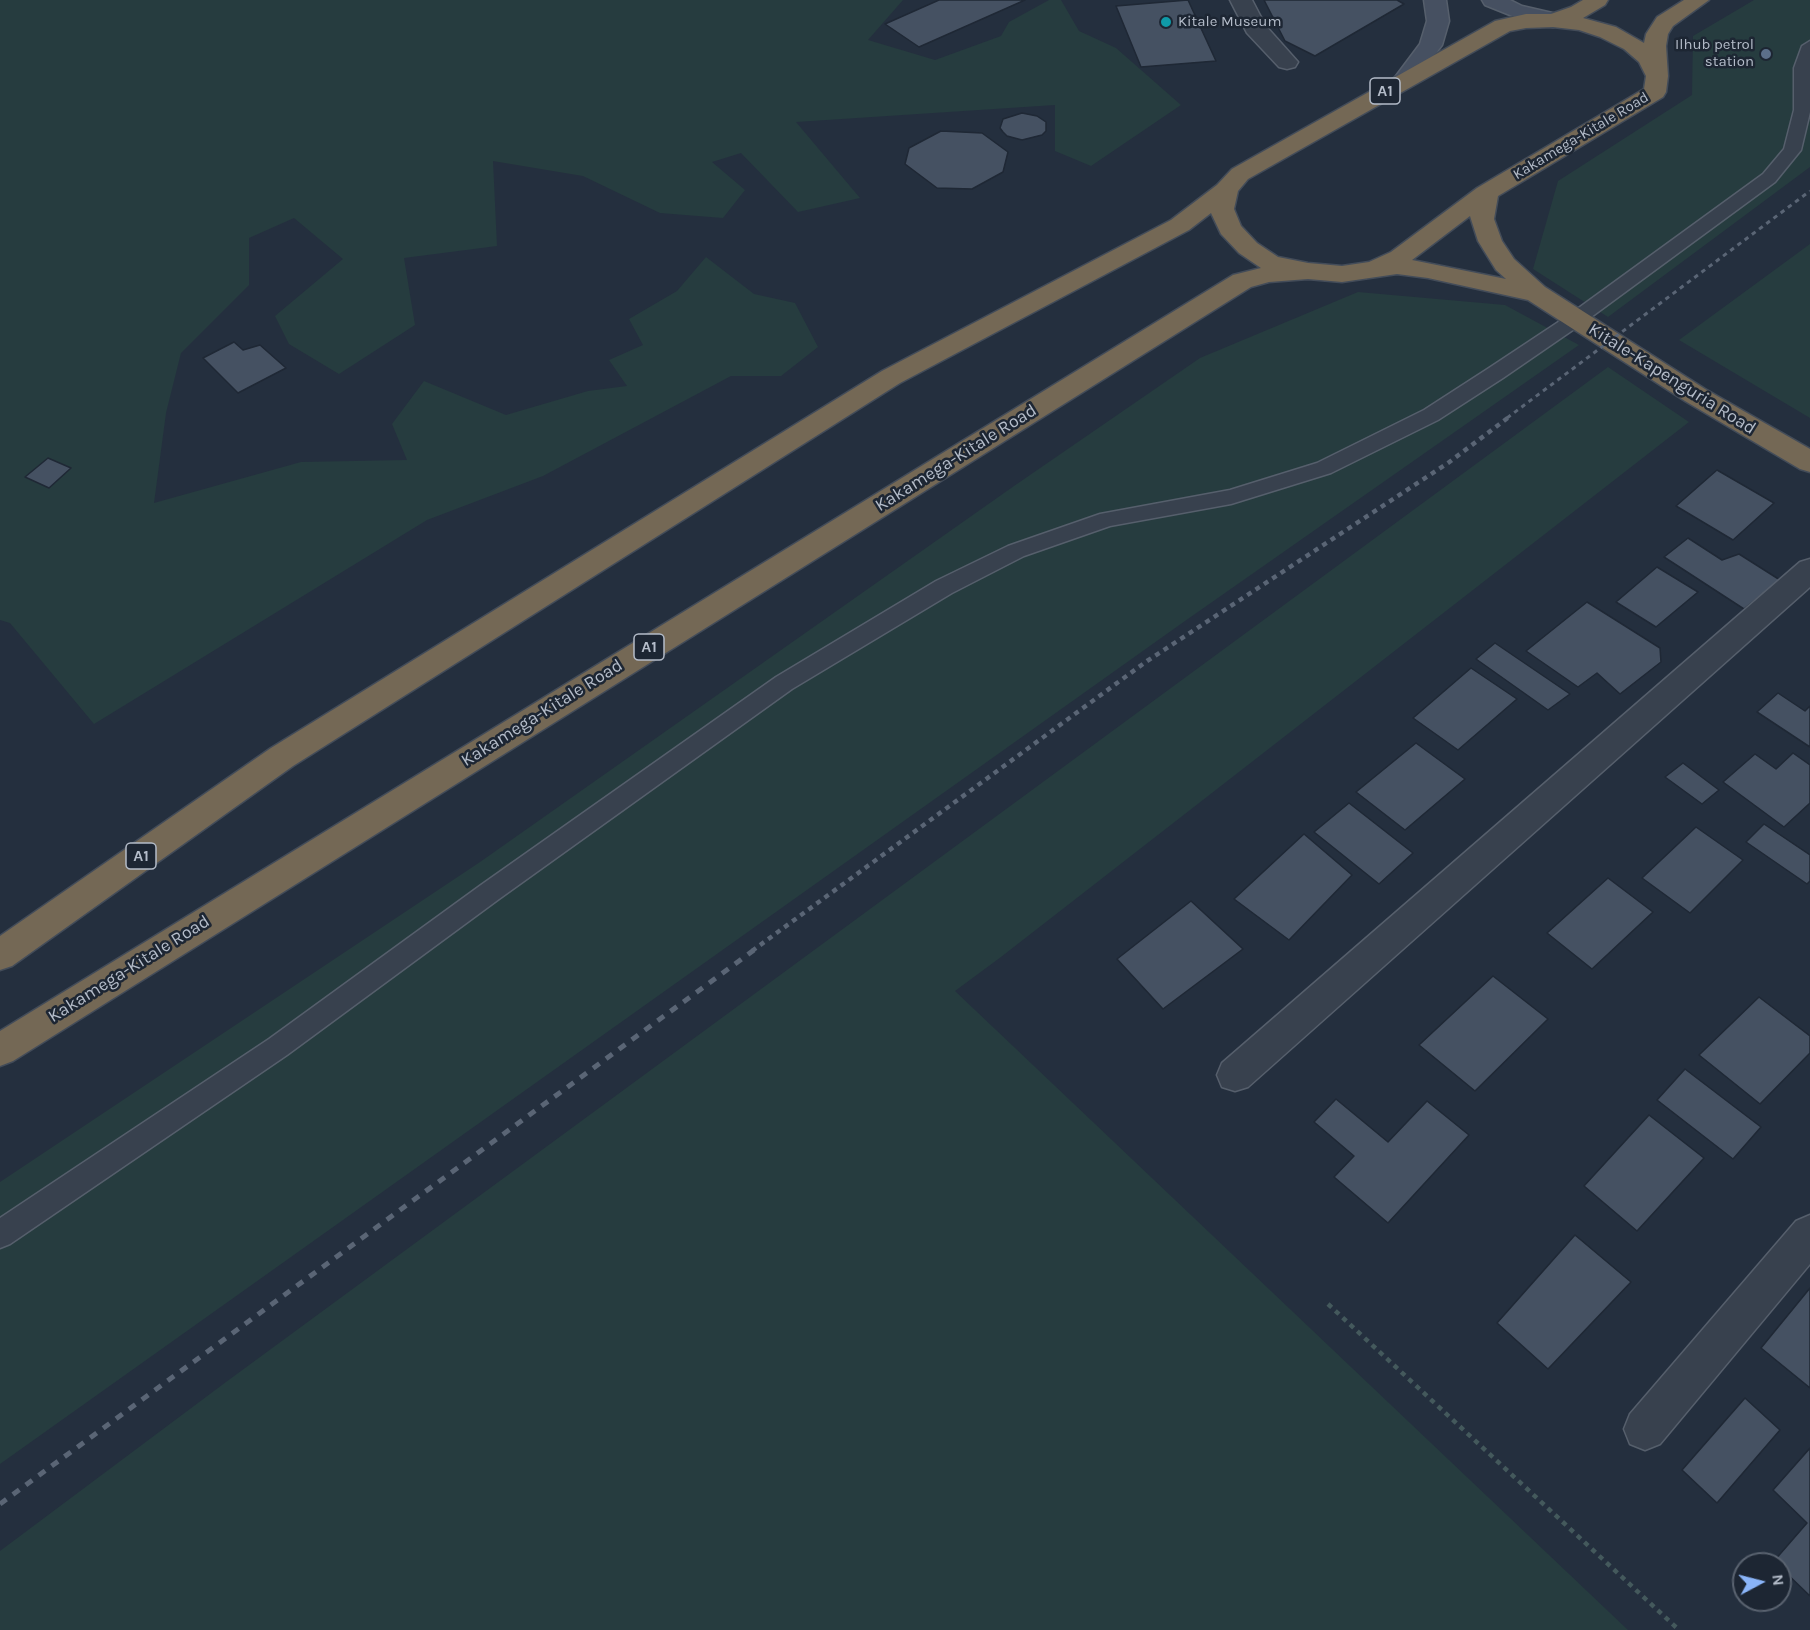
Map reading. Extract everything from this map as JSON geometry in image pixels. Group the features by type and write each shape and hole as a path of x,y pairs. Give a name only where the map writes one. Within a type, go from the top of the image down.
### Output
{"highway":[{"path":"1553,20 1579,12 1597,0"},
{"path":"1657,76 1654,46 1658,34 1665,22 1698,0"},
{"name":"Kakamega-Kitale Road","path":"0,955 292,750 891,377 1180,225 1226,190 1240,174 1503,26 1526,21 1553,20 1591,26 1632,44 1649,59 1657,76 1655,92 1486,193 1400,258 1375,269 1342,274 1308,271 1270,263 1248,248 1230,229 1222,209 1226,190"},
{"name":"Kitale-Kapenguria Road","path":"1486,193 1482,219 1490,241 1505,264 1536,293 1695,395 1810,462"},
{"name":"Kitale-Kapenguria Road","path":"1375,269 1397,266 1428,270 1536,293"},
{"name":"Kakamega-Kitale Road","path":"0,1050 1242,281 1269,274 1308,271"}],"street":[{"path":"1241,0 1255,28 1287,62"},
{"path":"1404,80 1431,45 1438,21 1435,0"},
{"path":"1493,0 1515,11 1553,20"},
{"path":"1235,1075 1810,570"},
{"path":"1645,1430 1810,1234"}],"lane":[{"path":"0,1234 278,1047 490,892 784,683 944,587 1016,551 1107,519 1231,497 1324,468 1431,415 1576,319 1769,178 1792,150 1802,110 1802,68 1810,46"}],"path":[{"path":"1328,1304 1679,1630"}],"green space":[{"path":"0,0 903,0 868,40 935,60 1001,36 1009,22 1049,0 1061,0 1079,31 1116,48 1181,105 1091,166 1055,151 1055,105 796,122 860,198 798,212 741,153 712,162 745,190 723,218 660,213 583,176 493,161 497,246 404,258 415,325 339,374 289,344 275,316 343,259 294,218 249,238 249,285 181,353 166,413 154,503 301,462 407,460 392,424 424,381 506,415 588,391 627,386 609,360 643,345 629,319 677,291 706,257 754,294 795,303 818,347 781,376 731,376 543,476 427,520 94,724 10,623 0,620"},
{"path":"1754,0 1810,0 1810,167 1608,317 1533,269 1558,181 1692,95 1693,36"},
{"path":"1810,244 1810,418 1679,340"},
{"path":"1358,292 1505,305 1579,345 1185,621 0,1464 0,1182 480,862 1014,486 1200,358"},
{"path":"1608,367 1689,422 955,991 1628,1630 0,1630 0,1551 226,1382"}],"building":[{"path":"939,0 1025,0 919,47 885,24"},
{"path":"1188,0 1216,61 1141,67 1116,6"},
{"path":"1264,0 1397,0 1404,4 1315,56 1285,41"},
{"path":"1022,113 1037,116 1046,122 1046,131 1042,135 1022,140 1007,136 1000,128 1003,119"},
{"path":"941,131 982,133 1008,152 1003,172 972,189 937,188 905,164 909,148"},
{"path":"234,342 243,350 260,345 286,368 238,393 203,358"},
{"path":"48,458 71,468 49,488 25,477"},
{"path":"1717,470 1774,503 1733,540 1676,506"},
{"path":"1688,538 1722,560 1739,554 1780,580 1744,609 1664,557"},
{"path":"1657,567 1698,592 1656,627 1616,602"},
{"path":"1587,602 1660,648 1661,662 1620,694 1597,673 1578,687 1526,651"},
{"path":"1495,643 1570,694 1548,710 1476,659"},
{"path":"1471,668 1517,699 1458,750 1413,718"},
{"path":"1778,693 1805,711 1810,706 1810,747 1757,712"},
{"path":"1416,743 1465,779 1405,830 1356,792"},
{"path":"1793,753 1810,765 1810,803 1784,827 1723,782 1755,754 1776,769"},
{"path":"1683,763 1719,790 1702,804 1665,777"},
{"path":"1349,803 1413,853 1379,884 1314,832"},
{"path":"1764,824 1810,855 1810,881 1807,884 1746,842"},
{"path":"1696,827 1743,860 1690,913 1642,878"},
{"path":"1304,834 1352,875 1289,940 1234,899"},
{"path":"1608,878 1653,912 1592,969 1547,933"},
{"path":"1191,901 1243,949 1163,1009 1117,959"},
{"path":"1493,976 1548,1019 1475,1091 1419,1045"},
{"path":"1759,997 1810,1036 1810,1053 1760,1104 1699,1055"},
{"path":"1685,1069 1761,1127 1733,1159 1657,1100"},
{"path":"1336,1099 1388,1142 1427,1101 1469,1135 1388,1223 1334,1177 1354,1156 1314,1122"},
{"path":"1649,1115 1704,1158 1637,1231 1584,1186"},
{"path":"1575,1235 1631,1282 1548,1369 1497,1323"},
{"path":"1810,1288 1810,1388 1761,1348"},
{"path":"1745,1398 1780,1430 1717,1503 1682,1470"},
{"path":"1810,1448 1810,1596 1792,1579 1792,1552 1782,1552 1807,1523 1773,1490"}],"railway":[{"path":"1507,418 1810,191"},
{"path":"752,951 1147,661 1448,463 1509,417"},
{"path":"0,1504 754,950"}],"place":[{"name":"Kitale Museum","path":"1166,22"},
{"name":"Ilhub petrol station","path":"1766,54"}]}
